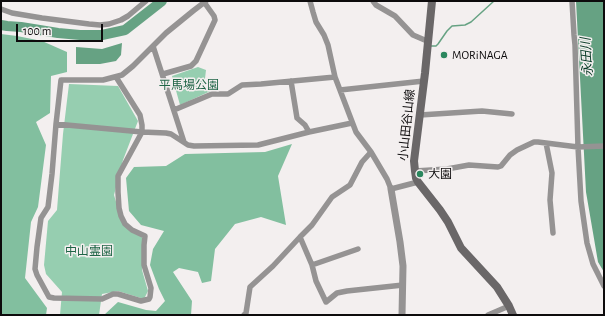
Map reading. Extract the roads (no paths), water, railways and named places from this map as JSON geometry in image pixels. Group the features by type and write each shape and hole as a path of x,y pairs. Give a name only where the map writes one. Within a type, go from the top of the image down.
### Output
{"main road":[{"name":"小山田谷山線","path":"432,1 414,171 418,182 444,216 461,248 497,287 513,315"}],"street":[{"path":"1,9 12,13 42,18 88,24 109,24 128,16 146,1"},
{"path":"310,1 316,22 328,45 332,68 352,124 371,152 387,179 391,189 403,266 402,315"},
{"path":"373,1 376,5 395,16 413,35 427,41"},
{"path":"572,1 576,45 578,147 581,201 587,243 593,264 604,286"},
{"path":"116,77 140,115 142,125 142,132 118,176 118,192 119,208 125,224 132,230 145,236 144,265 151,288 150,297 149,299 141,301 136,301 118,294 113,294 102,299 54,298 49,296 37,276 35,269 36,247 41,218 48,207 61,80 103,80 122,75 166,33 205,2 215,20 196,61 191,66 163,74"},
{"path":"153,46 184,142"},
{"path":"174,110 212,94 228,94 242,85 335,77"},
{"path":"291,81 297,118 305,125 309,132"},
{"path":"340,90 424,81"},
{"path":"420,115 482,111 512,114"},
{"path":"56,124 166,133 171,134 188,145 194,146 258,146 309,132 352,124"},
{"path":"414,171 447,169 469,165 498,167 501,166 510,155 517,150 534,142 578,147 604,146"},
{"path":"546,143 552,173 550,200 552,233"},
{"path":"244,315 246,313 250,287 273,266 312,225 332,198 350,185 362,162 371,152"},
{"path":"391,189 418,182"},
{"path":"300,237 312,266 316,281 326,302 337,293 403,285"},
{"path":"312,266 358,249"},
{"path":"488,315 509,306"}],"water":[{"name":"永田川","path":"576,1 604,1 604,272 598,262 586,192"},
{"path":"122,43 121,55 116,61 100,64 76,64 76,47 102,49"}],"waterway":[{"path":"1,25 58,33 102,35 125,30 162,1"},
{"path":"431,46 436,46 452,26 465,25 471,22 494,1"}],"place":[{"name":"MORiNAGA","path":"444,55"},
{"name":"大園","path":"420,174"}],"park label":[{"name":"平馬場公園","path":"189,85"},
{"name":"中山霊園","path":"89,251"}]}
